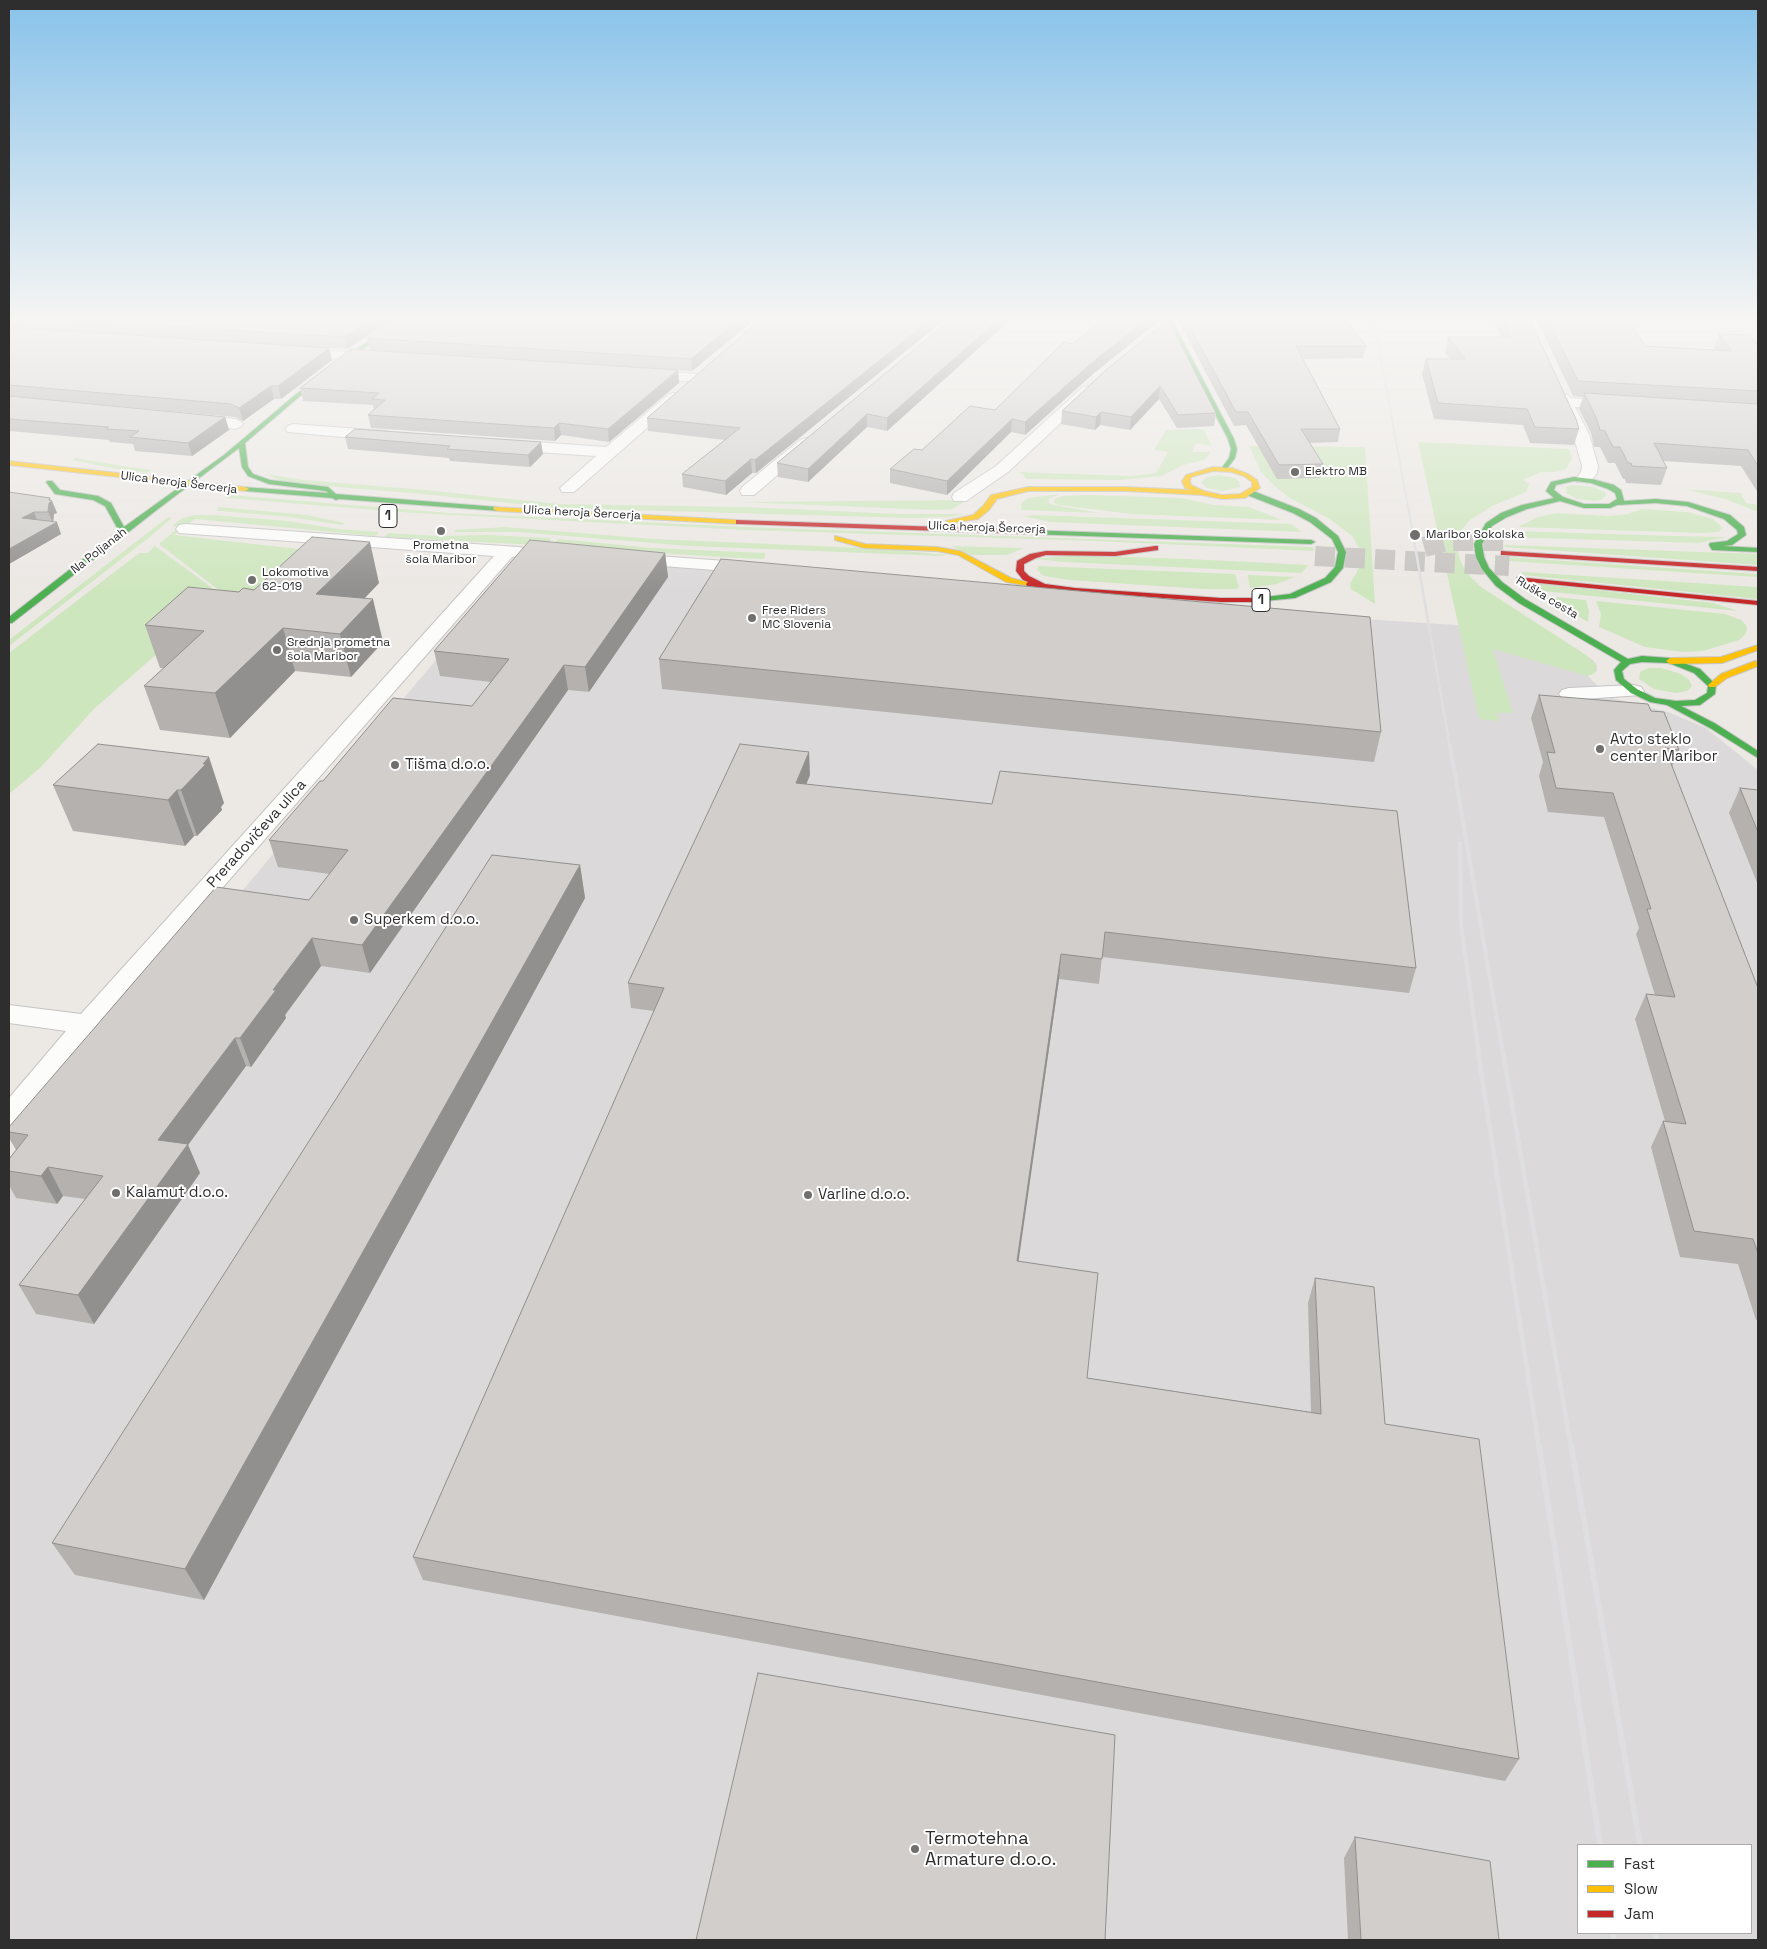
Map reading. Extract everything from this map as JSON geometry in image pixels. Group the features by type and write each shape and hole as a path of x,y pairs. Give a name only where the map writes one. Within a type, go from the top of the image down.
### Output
{"main road":[{"name":"Na Poljanah","path":"12,616 190,483 278,411"},
{"path":"1215,411 1231,439 1234,449 1232,458 1224,469"},
{"path":"242,442 245,467 250,475 269,482 328,489 336,498"},
{"name":"1","path":"9,463 336,498 641,517 1311,542"},
{"path":"1126,489 1164,483 1202,470 1224,469 1246,475 1255,481 1256,488 1250,493 1222,497 1202,493 1188,486 1186,481 1188,476"},
{"path":"1741,513 1707,501 1636,492 1584,480 1563,480 1553,483 1550,487 1550,491 1560,499 1594,507 1610,506 1618,503 1656,501 1688,504 1727,516 1742,529 1742,535 1729,543 1698,546 1758,550"},
{"name":"Ulica heroja Šercerja","path":"104,488 46,482 58,492 95,498 108,505 115,514 123,532"},
{"path":"1611,487 1621,496 1618,503"},
{"name":"1","path":"834,525 884,520 934,521 970,519 986,508 994,497 1019,490 1045,488 1126,489 1202,493"},
{"name":"1","path":"1045,587 1221,600 1264,600 1292,596 1328,580 1339,568 1342,552 1335,538 1313,520 1296,511 1250,493"},
{"name":"Ulica heroja Šercerja","path":"156,494 191,499"},
{"path":"1006,507 1009,494"},
{"name":"Ruška cesta","path":"1560,499 1525,507 1504,515 1489,524 1478,544 1480,557 1486,569 1498,584 1522,601 1627,662"},
{"name":"1","path":"1017,520 1032,523 1091,526 1135,534"},
{"name":"Ulica heroja Šercerja","path":"833,537 1161,548 1115,554 1046,553 1033,556 1020,563 1020,570 1026,578 1045,587 1009,580 960,553 937,549 864,546 833,537"},
{"path":"1504,553 1758,569"},
{"path":"1520,579 1758,603"},
{"path":"1721,600 1755,615"},
{"path":"1758,647 1722,660 1670,661 1642,659 1627,662 1618,670 1620,680 1634,691 1692,714 1758,755"},
{"path":"1665,702 1687,704 1710,701 1712,694 1712,686 1709,681 1697,671 1670,661"},
{"path":"1712,686 1724,676 1758,663"},
{"path":"1722,717 1758,755"}],"street":[{"path":"568,488 658,411"},
{"path":"960,497 1002,469 1064,411"},
{"path":"1570,411 1581,434 1590,466 1589,473 1584,480"},
{"path":"176,418 235,424"},
{"path":"293,429 401,437"},
{"path":"748,491 817,434"},
{"path":"490,444 609,452"},
{"path":"185,529 506,552 532,552"},
{"name":"Preradovičeva ulica","path":"9,1117 88,1024 506,552"},
{"path":"613,557 766,569"},
{"path":"1569,694 1634,691"},
{"path":"9,1014 88,1024"}],"shaded area":[{"path":"529,549 962,593 1548,631 1593,660 1597,666 1597,671 1588,676 1608,697 1668,712 1706,728 1758,770 1758,1940 9,1940 9,1169"}],"green space":[{"path":"1166,430 1204,430 1212,446 1196,443 1192,452 1210,452 1207,457 1204,460 1183,465 1162,476 1120,480 1026,479 1023,474 1018,472 1131,476 1156,473 1168,452 1154,450"},
{"path":"1418,442 1569,449 1572,459 1566,469 1555,472 1541,472 1523,480 1529,484 1526,492 1492,506 1470,520 1460,532 1456,545 1461,562 1467,573 1481,587 1586,655 1597,666 1594,674 1587,676 1493,649 1513,713 1496,713 1500,721 1479,719"},
{"path":"1249,446 1365,447 1375,604 1351,589 1350,584 1362,563 1359,548 1352,536 1330,519 1288,497 1276,487 1261,472"},
{"path":"76,458 152,470 147,473 122,470 72,460"},
{"path":"265,474 304,480 559,504 745,507 899,514 965,514 947,517 911,518 556,508 285,482"},
{"path":"1220,475 1235,478 1239,481 1240,487 1222,491 1207,488 1201,482 1207,477"},
{"path":"1571,485 1593,487 1605,492 1606,495 1601,500 1594,501 1577,499 1566,493 1566,487"},
{"path":"1684,489 1741,493 1746,503 1758,505 1758,512 1725,499"},
{"path":"1060,494 1048,499 1050,504 1099,513 1021,510 1022,502 1029,498"},
{"path":"230,495 448,513 746,527 1313,547 1314,551 1096,541 746,530 414,513 226,498"},
{"path":"1063,496 1181,498 1214,505 1249,507 1282,520 1132,514 1059,505 1053,502 1056,498"},
{"path":"967,500 953,509 936,510 738,502"},
{"path":"218,507 307,515 345,523 342,525 290,517 217,511"},
{"path":"1642,509 1688,512 1713,519 1722,527 1719,532 1702,533 1518,527 1538,517 1557,513 1609,516 1627,514"},
{"path":"193,515 288,521 339,529 379,532 375,536 195,519 174,535 316,551 270,596 220,591 159,544 179,527 172,526 181,519"},
{"path":"1023,516 1291,524 1302,532 1050,522"},
{"path":"168,517 172,518 9,646 9,640"},
{"path":"504,527 655,539 886,549 946,555 689,546 518,532 455,532 455,530"},
{"path":"1512,531 1728,537 1699,543 1507,537"},
{"path":"389,533 551,538 550,541 536,545 384,537"},
{"path":"558,539 652,548 765,553 764,559 551,546"},
{"path":"1505,545 1758,554 1758,565 1504,547"},
{"path":"155,546 219,593 191,624 94,709 40,768 9,794 9,653 139,553 147,553"},
{"path":"951,546 1024,548 1007,555 971,555"},
{"path":"1073,555 1309,565 1301,573 1064,562 1036,559"},
{"path":"1505,557 1758,574 1758,577 1507,561"},
{"path":"1038,566 1235,574 1239,587 1236,589 1204,589 1069,580 1044,576 1037,570"},
{"path":"1522,572 1758,587 1758,599 1523,575"},
{"path":"1248,575 1295,577 1276,584 1250,588"},
{"path":"1523,582 1713,603 1738,611 1533,590"},
{"path":"1543,596 1586,600 1589,611 1588,622"},
{"path":"1596,601 1725,614 1741,620 1747,629 1745,635 1739,640 1703,651 1682,652 1645,647 1599,627 1601,614"},
{"path":"1648,668 1661,668 1681,674 1689,680 1692,686 1687,691 1676,693 1654,689 1639,679 1640,672"}],"building":[{"path":"9,411 163,411 225,417 188,443 130,437 139,431 9,419"},
{"path":"373,411 629,411 608,429 559,423 554,428 368,415"},
{"path":"655,411 816,411 755,460 751,459 725,481 682,474 740,428 647,418"},
{"path":"840,411 895,411 887,418 867,414 808,469 777,463"},
{"path":"965,411 1037,411 1025,422 1012,419 947,481 890,469 914,449 922,450"},
{"path":"1062,411 1137,411 1131,417 1101,412 1096,417"},
{"path":"1175,411 1215,411 1216,413 1178,415"},
{"path":"1330,411 1340,429 1301,429 1323,464 1279,465 1248,412 1236,412"},
{"path":"1528,411 1572,411 1579,429 1535,427"},
{"path":"1593,411 1758,411 1758,466 1748,450 1654,443 1667,468 1632,466 1631,463 1628,463 1620,447 1613,447 1605,431 1600,430"},
{"path":"355,429 541,442 528,455 447,449 450,446 345,437"},
{"path":"9,492 50,498 49,500 52,501 49,503 48,512 34,512 22,518 57,522 9,549"},
{"path":"312,537 370,542 316,594 373,599 340,634 283,628 215,693 144,686 204,631 145,625 188,587 239,592 243,588 254,590"},
{"path":"530,540 665,553 585,667 564,665 362,945 312,938 240,1038 235,1038 158,1140 188,1144 78,1295 19,1285 103,1176 48,1167 41,1176 9,1171 9,1159 28,1135 9,1132 9,1127 216,887 309,900 348,850 269,840 320,781 323,781 393,698 472,706 509,659 434,651"},
{"path":"721,559 1370,617 1381,732 659,659"},
{"path":"1539,695 1648,704 1651,711 1664,712 1679,750 1665,748 1758,988 1758,1253 1753,1239 1694,1231 1663,1121 1686,1124 1646,994 1675,997 1647,909 1651,909 1613,793 1556,788 1547,752 1555,753"},
{"path":"98,744 209,757 203,764 206,764 181,790 177,790 168,800 53,785"},
{"name":"Varline d.o.o.","path":"740,744 809,752 796,783 992,804 1000,771 1397,811 1416,968 1105,932 1102,959 1061,954 1017,1261 1098,1273 1087,1378 1321,1414 1315,1278 1374,1287 1385,1424 1479,1439 1519,1759 413,1557 664,988 628,983"},
{"path":"1740,788 1758,790 1758,832"},
{"path":"492,855 580,865 185,1569 52,1543"},
{"name":"Termotehna Armature d.o.o.","path":"758,1673 1115,1735 1105,1940 696,1940"},
{"path":"1355,1837 1490,1861 1499,1940 1361,1940"}],"tunnel":[{"path":"1424,547 1446,541 1506,541"},
{"path":"1315,556 1509,566"}],"railway":[{"path":"1391,411 1408,507"},
{"path":"1408,506 1450,747"},
{"path":"1450,746 1503,1054"},
{"path":"1460,843 1461,925 1479,1054"},
{"path":"1478,1052 1539,1447"},
{"path":"1503,1052 1571,1447"},
{"path":"1539,1445 1600,1844"},
{"path":"1571,1445 1640,1844"},
{"path":"1613,1934 1614,1940"},
{"path":"1655,1934 1657,1940"}],"traffic: fast":[{"path":"9,621 155,507 226,456 279,411"},
{"path":"1216,411 1234,449 1232,458 1224,469"},
{"path":"242,443 245,467 250,475 269,482 328,489 336,498"},
{"path":"1574,479 1592,481 1611,487 1618,492 1621,500 1610,506 1584,506 1560,499 1550,491 1553,483 1574,479"},
{"path":"50,482 58,492 95,498 108,505 123,532"},
{"path":"245,489 497,509"},
{"path":"1250,493 1296,511 1313,520 1335,538 1342,552 1339,568 1328,580 1292,596 1257,600"},
{"path":"1560,499 1525,507 1504,515 1489,525 1478,544 1480,557 1486,569 1499,584 1522,601 1627,662"},
{"path":"1618,503 1656,501 1688,504 1727,517 1741,529 1742,535 1729,543 1713,545"},
{"path":"1029,532 1311,542"},
{"path":"1715,548 1758,550"},
{"path":"1642,659 1670,661 1697,671 1712,685 1711,694 1697,703 1676,704 1653,700 1634,691 1620,680 1618,670 1627,662 1642,659"},
{"path":"1671,705 1713,726 1758,755"}],"traffic: slow":[{"path":"9,463 245,489"},
{"path":"1213,469 1232,470 1246,475 1255,481 1256,488 1242,496 1222,497 1202,493 1188,486 1186,481 1188,476 1213,469"},
{"path":"950,521 975,517 986,508 994,497 1028,489 1126,489 1202,493"},
{"path":"497,509 739,522"},
{"path":"838,538 864,546 937,549 960,553 1009,580 1030,584"},
{"path":"1670,661 1722,660 1758,647"},
{"path":"1712,685 1724,676 1755,664"}],"traffic: jam":[{"path":"739,522 1029,532"},
{"path":"1044,586 1026,578 1020,571 1020,563 1033,556 1046,553 1115,554 1155,548"},
{"path":"1504,553 1758,569"},
{"path":"1520,579 1758,603"},
{"path":"1030,584 1075,590 1221,600 1257,600"}],"place":[{"name":"Elektro MB","path":"1295,472"},
{"name":"Prometna šola Maribor","path":"441,531"},
{"name":"Maribor Sokolska","path":"1415,535"},
{"name":"Lokomotiva 62-019","path":"252,580"},
{"name":"Free Riders MC Slovenia","path":"752,618"},
{"name":"Srednja prometna šola Maribor","path":"277,650"},
{"name":"Avto steklo center Maribor","path":"1600,749"},
{"name":"Tišma d.o.o.","path":"395,765"},
{"name":"Superkem d.o.o.","path":"354,920"},
{"name":"Kalamut d.o.o.","path":"116,1193"},
{"name":"Varline d.o.o.","path":"808,1195"},
{"name":"Termotehna Armature d.o.o.","path":"915,1849"}]}
